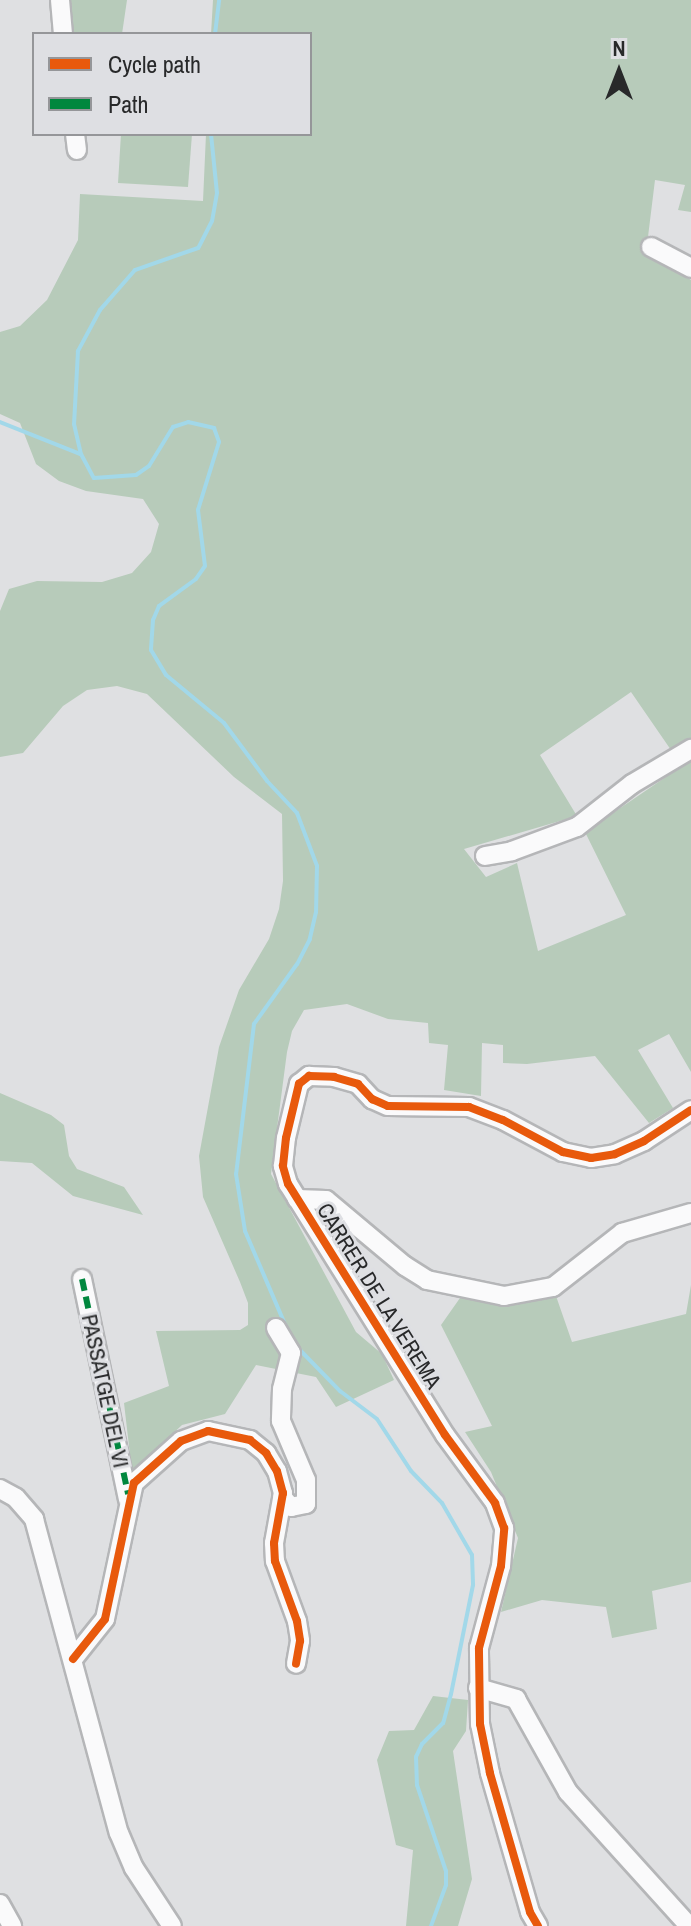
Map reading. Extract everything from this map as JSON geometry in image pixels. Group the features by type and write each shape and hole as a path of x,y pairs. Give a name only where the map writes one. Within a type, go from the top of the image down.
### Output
{"street":[{"path":"60,0 63,32"},
{"path":"651,247 691,268"},
{"path":"485,856 512,851 577,827 623,790 691,749"},
{"name":"CARRER DE LA VEREMA","path":"538,1926 530,1912 490,1773 480,1724 479,1648 501,1566 504,1528 495,1503 445,1435 297,1199 283,1166 286,1138 299,1084 309,1076 334,1077 358,1084 372,1099 388,1106 469,1107 503,1120 563,1152 591,1158 615,1154 644,1141 691,1110"},
{"path":"297,1199 326,1200 405,1266 427,1280 504,1296 553,1287 622,1233 691,1213"},
{"name":"PASSATGE DEL VI","path":"82,1279 129,1502"},
{"path":"276,1328 291,1353 282,1389 281,1421 306,1480 306,1504 291,1507 282,1497"},
{"path":"73,1659 105,1619 134,1483 181,1441 208,1431 250,1440 266,1453 277,1471 282,1497 274,1543 275,1561 297,1621 300,1641 296,1664"},
{"path":"0,1489 16,1498 34,1519 119,1833 134,1868 172,1926"},
{"path":"478,1688 516,1699 568,1792 689,1926"},
{"path":"0,1904 12,1926"}],"green space":[{"path":"69,0 127,0 122,32 73,32"},
{"path":"213,0 691,0 691,212 678,210 685,185 655,180 646,253 691,280 691,1072 669,1034 638,1050 673,1108 649,1123 595,1056 527,1064 503,1063 503,1045 482,1043 481,1096 444,1090 448,1045 429,1043 428,1023 388,1019 347,1004 304,1010 292,1031 287,1052 271,1174 356,1332 382,1354 394,1380 336,1407 316,1377 256,1365 225,1414 182,1425 132,1472 124,1403 169,1386 156,1331 240,1330 248,1325 248,1303 203,1197 199,1156 219,1047 239,990 269,939 279,909 283,881 282,814 234,777 147,694 117,686 87,690 63,706 23,753 0,757 0,611 9,589 37,581 102,582 132,573 151,552 159,524 143,499 86,491 59,481 36,464 20,423 0,414 0,332 20,326 47,300 78,240 80,194 203,201 206,136 312,136 312,32 211,32","holes":["631,692 682,766 585,832 626,915 538,951 517,863 486,877 464,849 577,816 540,755"]},
{"path":"121,136 192,136 188,187 118,183"},
{"path":"0,1093 51,1115 64,1125 69,1156 77,1169 124,1187 143,1215 73,1196 32,1163 0,1161"},
{"path":"691,1285 691,1582 652,1591 657,1629 612,1638 606,1607 542,1600 501,1612 518,1538 491,1472 465,1432 492,1426 441,1325 460,1298 521,1304 556,1296 572,1342 686,1314"},
{"path":"433,1696 468,1700 466,1731 453,1751 472,1879 458,1926 406,1926 413,1850 396,1845 377,1760 389,1731 414,1730"}],"waterway":[{"path":"215,32 219,0"},
{"path":"211,136 217,193 212,221 198,248 135,270 100,310 78,351 74,424 81,454 94,478 136,475 149,466 173,427 188,422 214,428 219,442 198,510 205,566 196,579 159,606 153,620 151,650 166,675 224,723 267,781 297,813 317,866 316,912 310,939 297,964 254,1024 236,1174 245,1231 287,1329"},
{"path":"0,422 80,454"},
{"path":"297,1347 340,1391 377,1419 411,1471 442,1503 472,1555 473,1585 443,1723 422,1744 416,1757 417,1785 446,1871 446,1885 431,1926"}],"marked path":[{"path":"82,1279 128,1494"}],"cycle path":[{"path":"538,1926 530,1912 490,1773 480,1724 479,1648 501,1566 504,1528 495,1503 445,1435 288,1184 283,1166 286,1138 299,1084 309,1076 334,1077 358,1084 372,1099 388,1106 469,1107 503,1120 563,1152 591,1158 615,1154 644,1141 691,1110"},
{"path":"73,1659 105,1619 134,1483 181,1441 208,1431 250,1440 266,1453 277,1471 283,1493 274,1543 275,1561 297,1621 300,1641 296,1664"}]}
